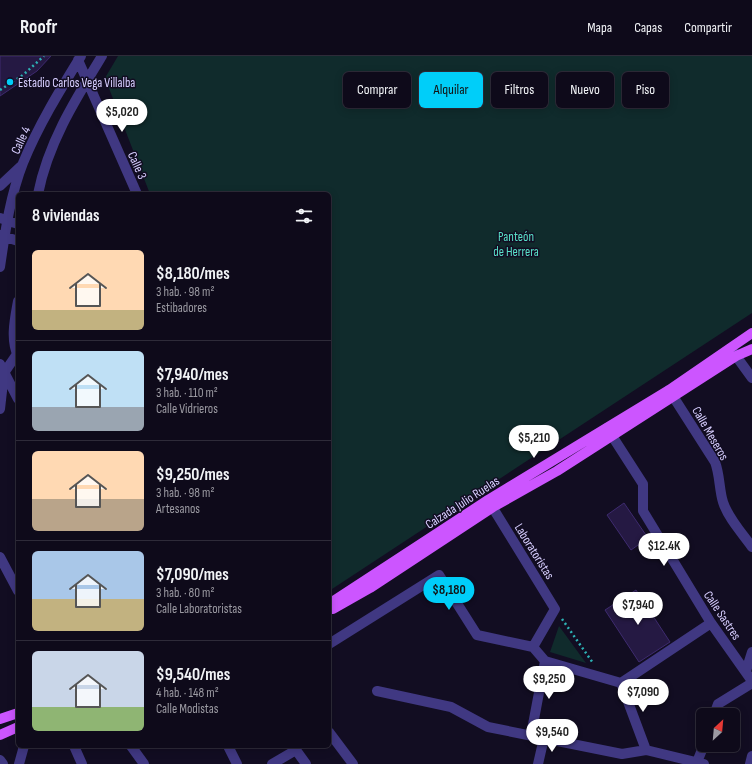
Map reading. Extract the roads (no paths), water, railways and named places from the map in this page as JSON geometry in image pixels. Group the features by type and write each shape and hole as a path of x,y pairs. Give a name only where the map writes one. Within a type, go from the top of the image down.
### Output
{"main road":[{"name":"Calzada Julio Ruelas","path":"331,603 671,393 733,352 750,337"},
{"name":"Calzada Julio Ruelas","path":"733,352 752,349"},
{"name":"Calzada Julio Ruelas","path":"331,609 370,588 490,504"},
{"path":"0,719 16,714"},
{"path":"0,735 16,729"}],"street":[{"path":"38,192 42,173 59,128 102,56"},
{"name":"Calle 3","path":"80,58 136,192"},
{"name":"Calle 4","path":"0,267 4,220 23,164 46,116 80,58"},
{"path":"0,186 23,164"},
{"path":"4,220 16,223"},
{"path":"2,236 16,240"},
{"path":"16,311 14,321 14,342 16,351"},
{"path":"733,352 752,378"},
{"path":"0,409 2,369 16,356"},
{"path":"2,369 16,395"},
{"name":"Calle Meseros","path":"671,393 715,462 726,510 752,547"},
{"name":"Calle Sastres","path":"609,431 643,484 642,511 711,623 746,670 752,682"},
{"name":"Laboratoristas","path":"490,504 555,609 533,647"},
{"path":"0,557 16,586"},
{"path":"331,643 439,575 477,634 533,647 545,661 621,683 711,623"},
{"path":"746,670 752,652"},
{"path":"531,735 545,661"},
{"path":"717,708 718,704 752,682"},
{"path":"621,683 646,750"},
{"path":"377,691 451,707 488,727 622,754 646,750 701,763 703,752"},
{"path":"331,735 353,764"},
{"path":"538,764 544,738"},
{"path":"19,764 23,748"},
{"path":"75,748 82,764"},
{"path":"132,748 144,764"},
{"path":"229,748 237,764"},
{"path":"272,764 295,748 306,764"},
{"path":"750,764 752,756"},
{"path":"0,760 3,764"}],"place":[{"name":"Estadio Carlos Vega Villalba","path":"10,82"}],"park label":[{"name":"Panteón de Herrera","path":"516,244"}]}
